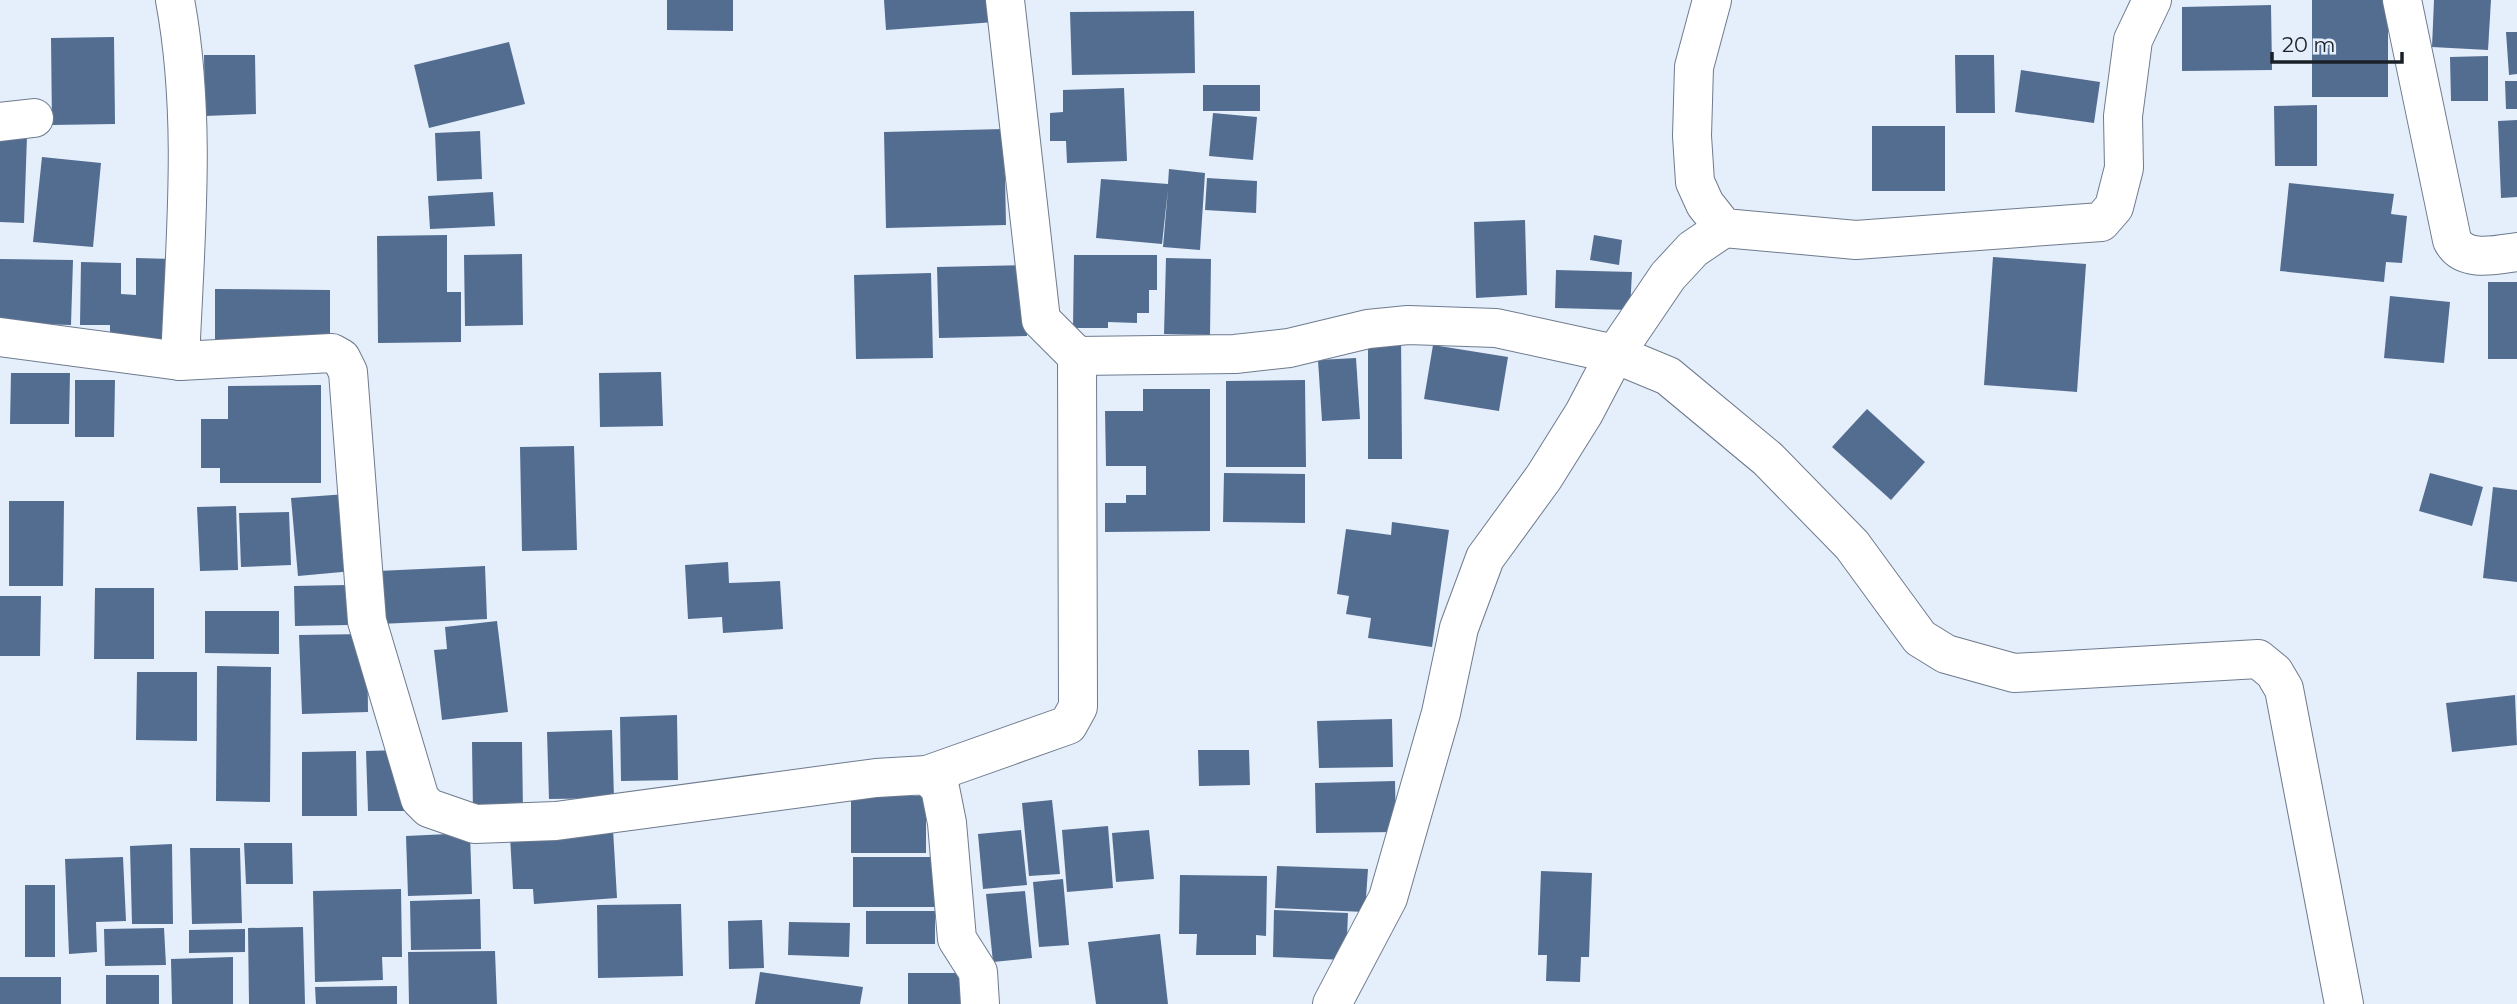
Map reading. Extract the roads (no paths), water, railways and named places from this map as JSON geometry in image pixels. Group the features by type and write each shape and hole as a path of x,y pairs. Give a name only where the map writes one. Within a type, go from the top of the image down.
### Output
{"street":[{"path":"175,0 180,27 189,164 180,361"},
{"path":"0,337 180,361 332,354 346,364 367,621 420,799 429,808 475,824 556,821 876,778 927,775 1068,724 1078,707 1077,356 1041,320 1005,0"},
{"path":"1712,0 1694,67 1692,136 1695,182 1705,204 1724,228"},
{"path":"1332,1004 1388,898 1441,713 1459,628 1485,558 1584,413 1615,354 1668,276 1693,249 1724,228 1856,240 2101,222 2114,207 2124,168 2123,116 2133,40 2152,0"},
{"path":"2402,0 2457,249 2467,254 2517,252"},
{"path":"1077,356 1235,354 1289,348 1368,329 1408,326 1496,328 1615,354 1668,376 1768,459 1852,545 1920,638 1946,654 2014,673 2258,659 2274,671 2284,689 2344,1004"},
{"path":"927,775 940,788 947,823 957,939 978,972 980,1004"}]}
